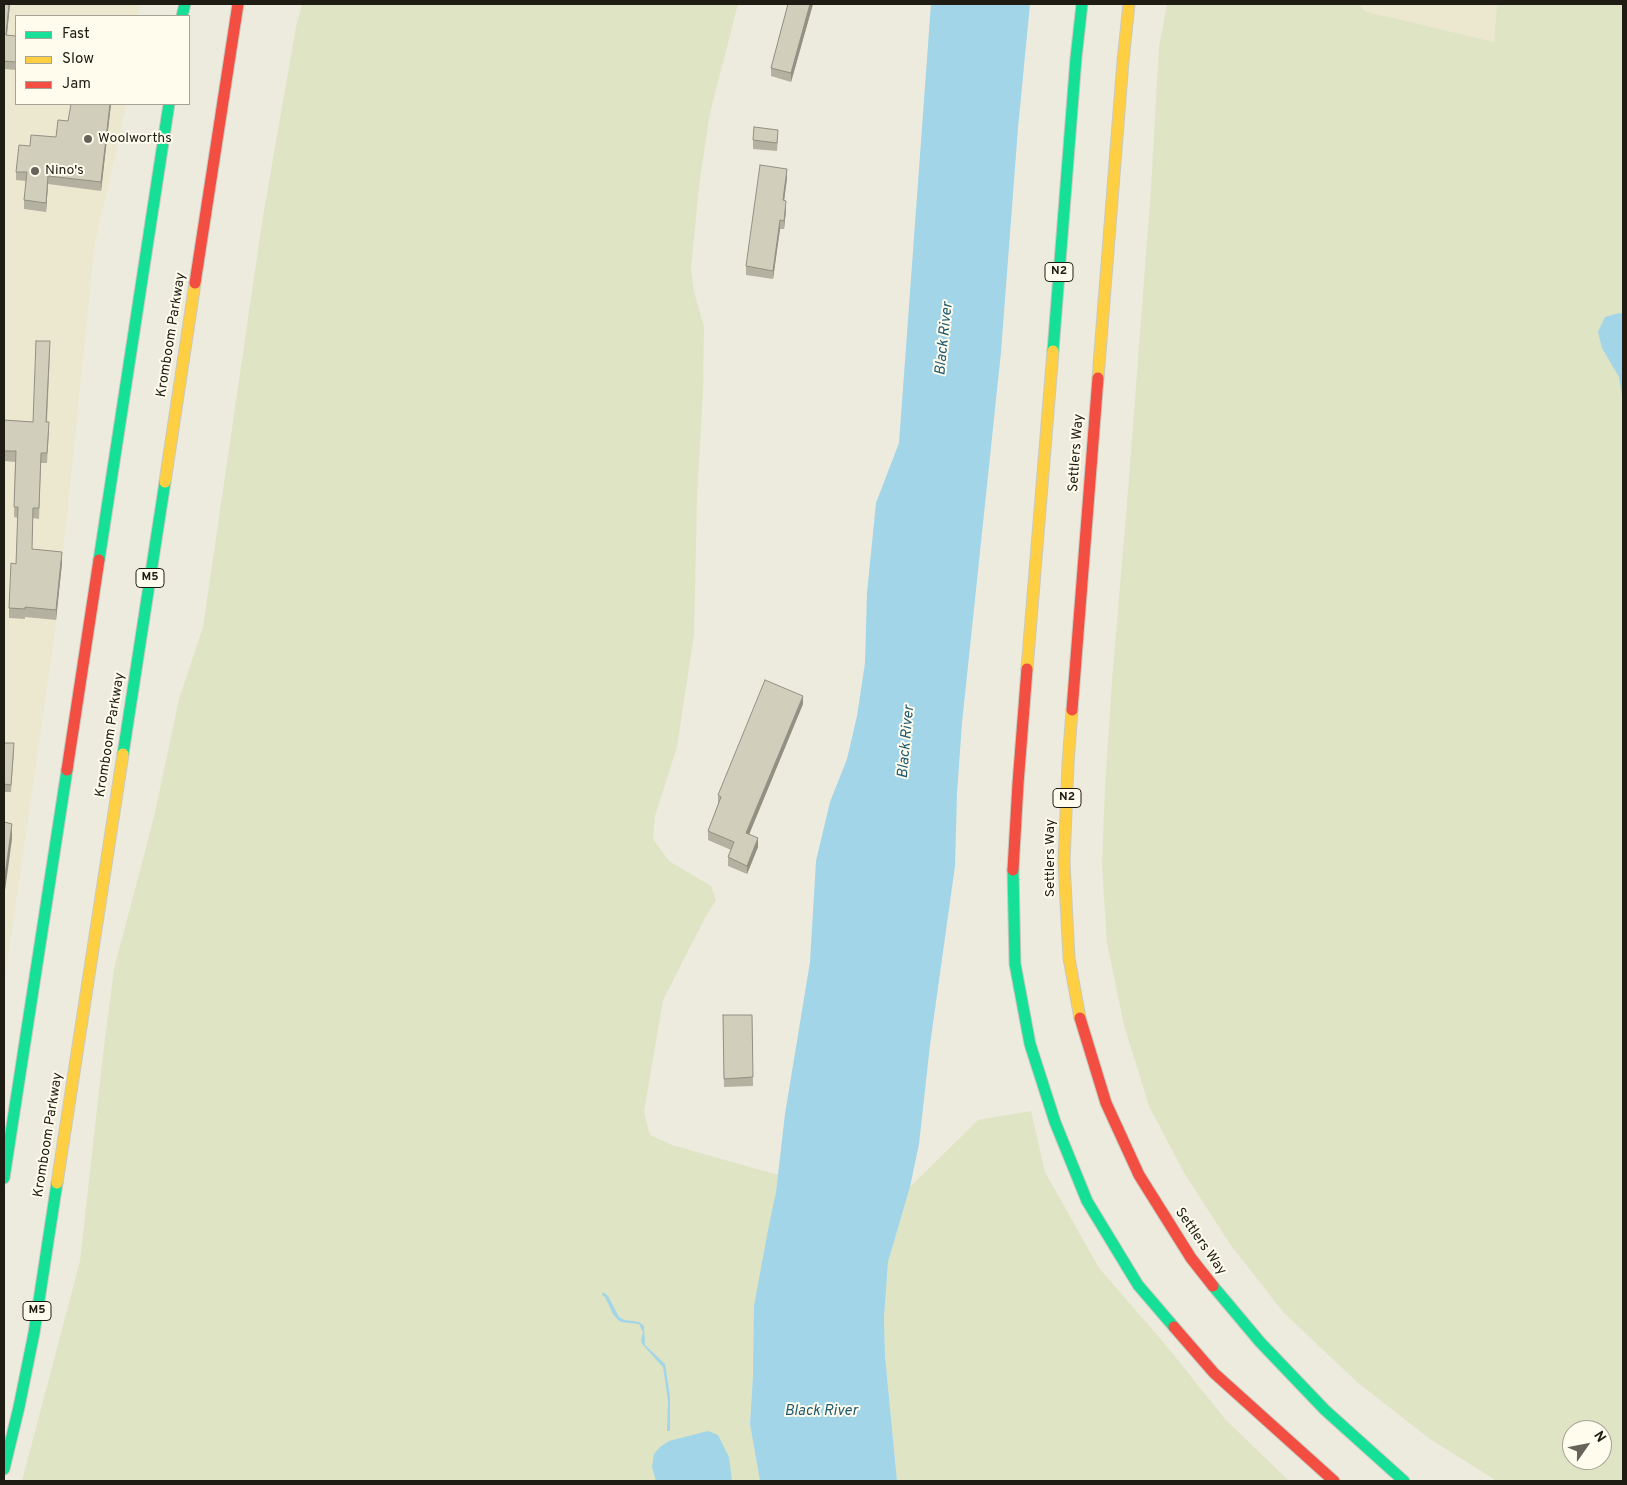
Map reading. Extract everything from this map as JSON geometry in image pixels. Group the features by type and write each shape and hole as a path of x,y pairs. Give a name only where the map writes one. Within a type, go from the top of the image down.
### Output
{"highway":[{"name":"Kromboom Parkway","path":"4,1469 34,1333 238,4"},
{"name":"N2","path":"1082,4 1018,784 1013,878 1015,964 1030,1044 1055,1122 1087,1201 1138,1285 1214,1373 1334,1481"},
{"name":"Settlers Way","path":"1129,4 1122,71 1068,764 1064,862 1069,958 1081,1026 1106,1103 1138,1175 1191,1258 1266,1349 1325,1410 1404,1481"},
{"path":"4,1178 169,105"}],"shaded area":[{"path":"4,4 140,4 139,15 15,15 15,105 127,105 95,243 55,631 4,986"},
{"path":"1360,4 1497,4 1494,42 1364,11"}],"green space":[{"path":"302,4 738,4 710,113 700,179 691,268 694,292 704,327 694,634 677,747 655,816 653,839 669,861 711,886 716,900 663,1000 644,1112 650,1135 672,1145 778,1175 753,1375 750,1424 760,1481 22,1481 80,1261 114,969 154,817 179,699 203,627 263,216 296,27"},
{"path":"1167,4 1360,4 1364,11 1494,42 1497,4 1623,4 1623,1481 1497,1481 1430,1439 1357,1382 1283,1312 1230,1244 1183,1171 1149,1106 1124,1025 1107,943 1102,865 1112,681 1151,188 1159,47"},
{"path":"1031,1111 1045,1172 1099,1268 1165,1344 1225,1419 1289,1481 897,1481 885,1356 884,1318 888,1262 910,1187 978,1120"}],"water":[{"name":"Black River","path":"931,4 1030,4 1018,128 1001,352 962,723 957,793 955,866 930,1045 919,1144 910,1187 888,1262 884,1318 885,1356 897,1481 760,1481 750,1424 754,1306 776,1192 785,1114 810,962 816,861 830,802 847,759 857,716 865,663 867,593 876,503 899,443"},
{"path":"1619,313 1623,314 1623,402 1619,377 1602,348 1598,332 1605,317"},
{"path":"603,1292 608,1296 619,1317 639,1322 644,1326 645,1345 665,1364 670,1396 670,1431 667,1431 668,1401 663,1367 643,1345 641,1341 643,1332 639,1324 621,1322 617,1319 602,1295"},
{"path":"708,1431 718,1435 729,1457 732,1481 656,1481 652,1467 654,1454 660,1447 669,1441"}],"building":[{"path":"4,4 9,4 6,35 15,36 15,62 4,61"},
{"path":"788,4 810,4 791,73 771,68"},
{"path":"71,105 110,105 101,182 48,176 46,203 24,200 27,172 16,172 19,145 30,146 31,135 56,137 58,120 68,121"},
{"path":"754,127 778,130 777,143 753,140"},
{"path":"760,165 787,169 783,200 786,201 784,221 780,220 773,271 746,266"},
{"path":"36,341 50,341 46,422 49,422 47,453 41,453 39,508 33,508 32,549 62,552 56,610 25,607 25,609 9,608 11,563 16,564 18,507 14,507 16,451 4,451 4,420 33,422"},
{"path":"765,680 803,696 746,833 758,838 747,866 728,857 734,842 708,831 721,797 718,795"},
{"path":"4,743 14,743 11,785 4,784"},
{"path":"4,822 12,824 4,883"},
{"path":"723,1015 752,1015 753,1077 724,1079"}],"traffic: fast":[{"path":"182,15 185,4"},
{"path":"1053,351 1082,4"},
{"path":"99,560 169,105"},
{"path":"123,754 165,482"},
{"path":"4,1178 67,770"},
{"path":"1013,870 1015,964 1030,1044 1055,1122 1087,1201 1138,1285 1174,1327"},
{"path":"4,1469 34,1333 57,1183"},
{"path":"1213,1286 1260,1342 1325,1410 1404,1481"}],"traffic: slow":[{"path":"1098,378 1129,4"},
{"path":"165,482 195,283"},
{"path":"1027,669 1053,351"},
{"path":"1072,710 1064,862 1069,958 1080,1018"},
{"path":"57,1183 123,754"}],"traffic: jam":[{"path":"195,283 238,4"},
{"path":"1072,710 1098,378"},
{"path":"67,770 99,560"},
{"path":"1013,870 1027,669"},
{"path":"1080,1018 1106,1103 1139,1175 1191,1258 1213,1286"},
{"path":"1174,1327 1214,1373 1334,1481"}],"place":[{"name":"Woolworths","path":"88,139"},
{"name":"Nino's","path":"35,171"}]}
